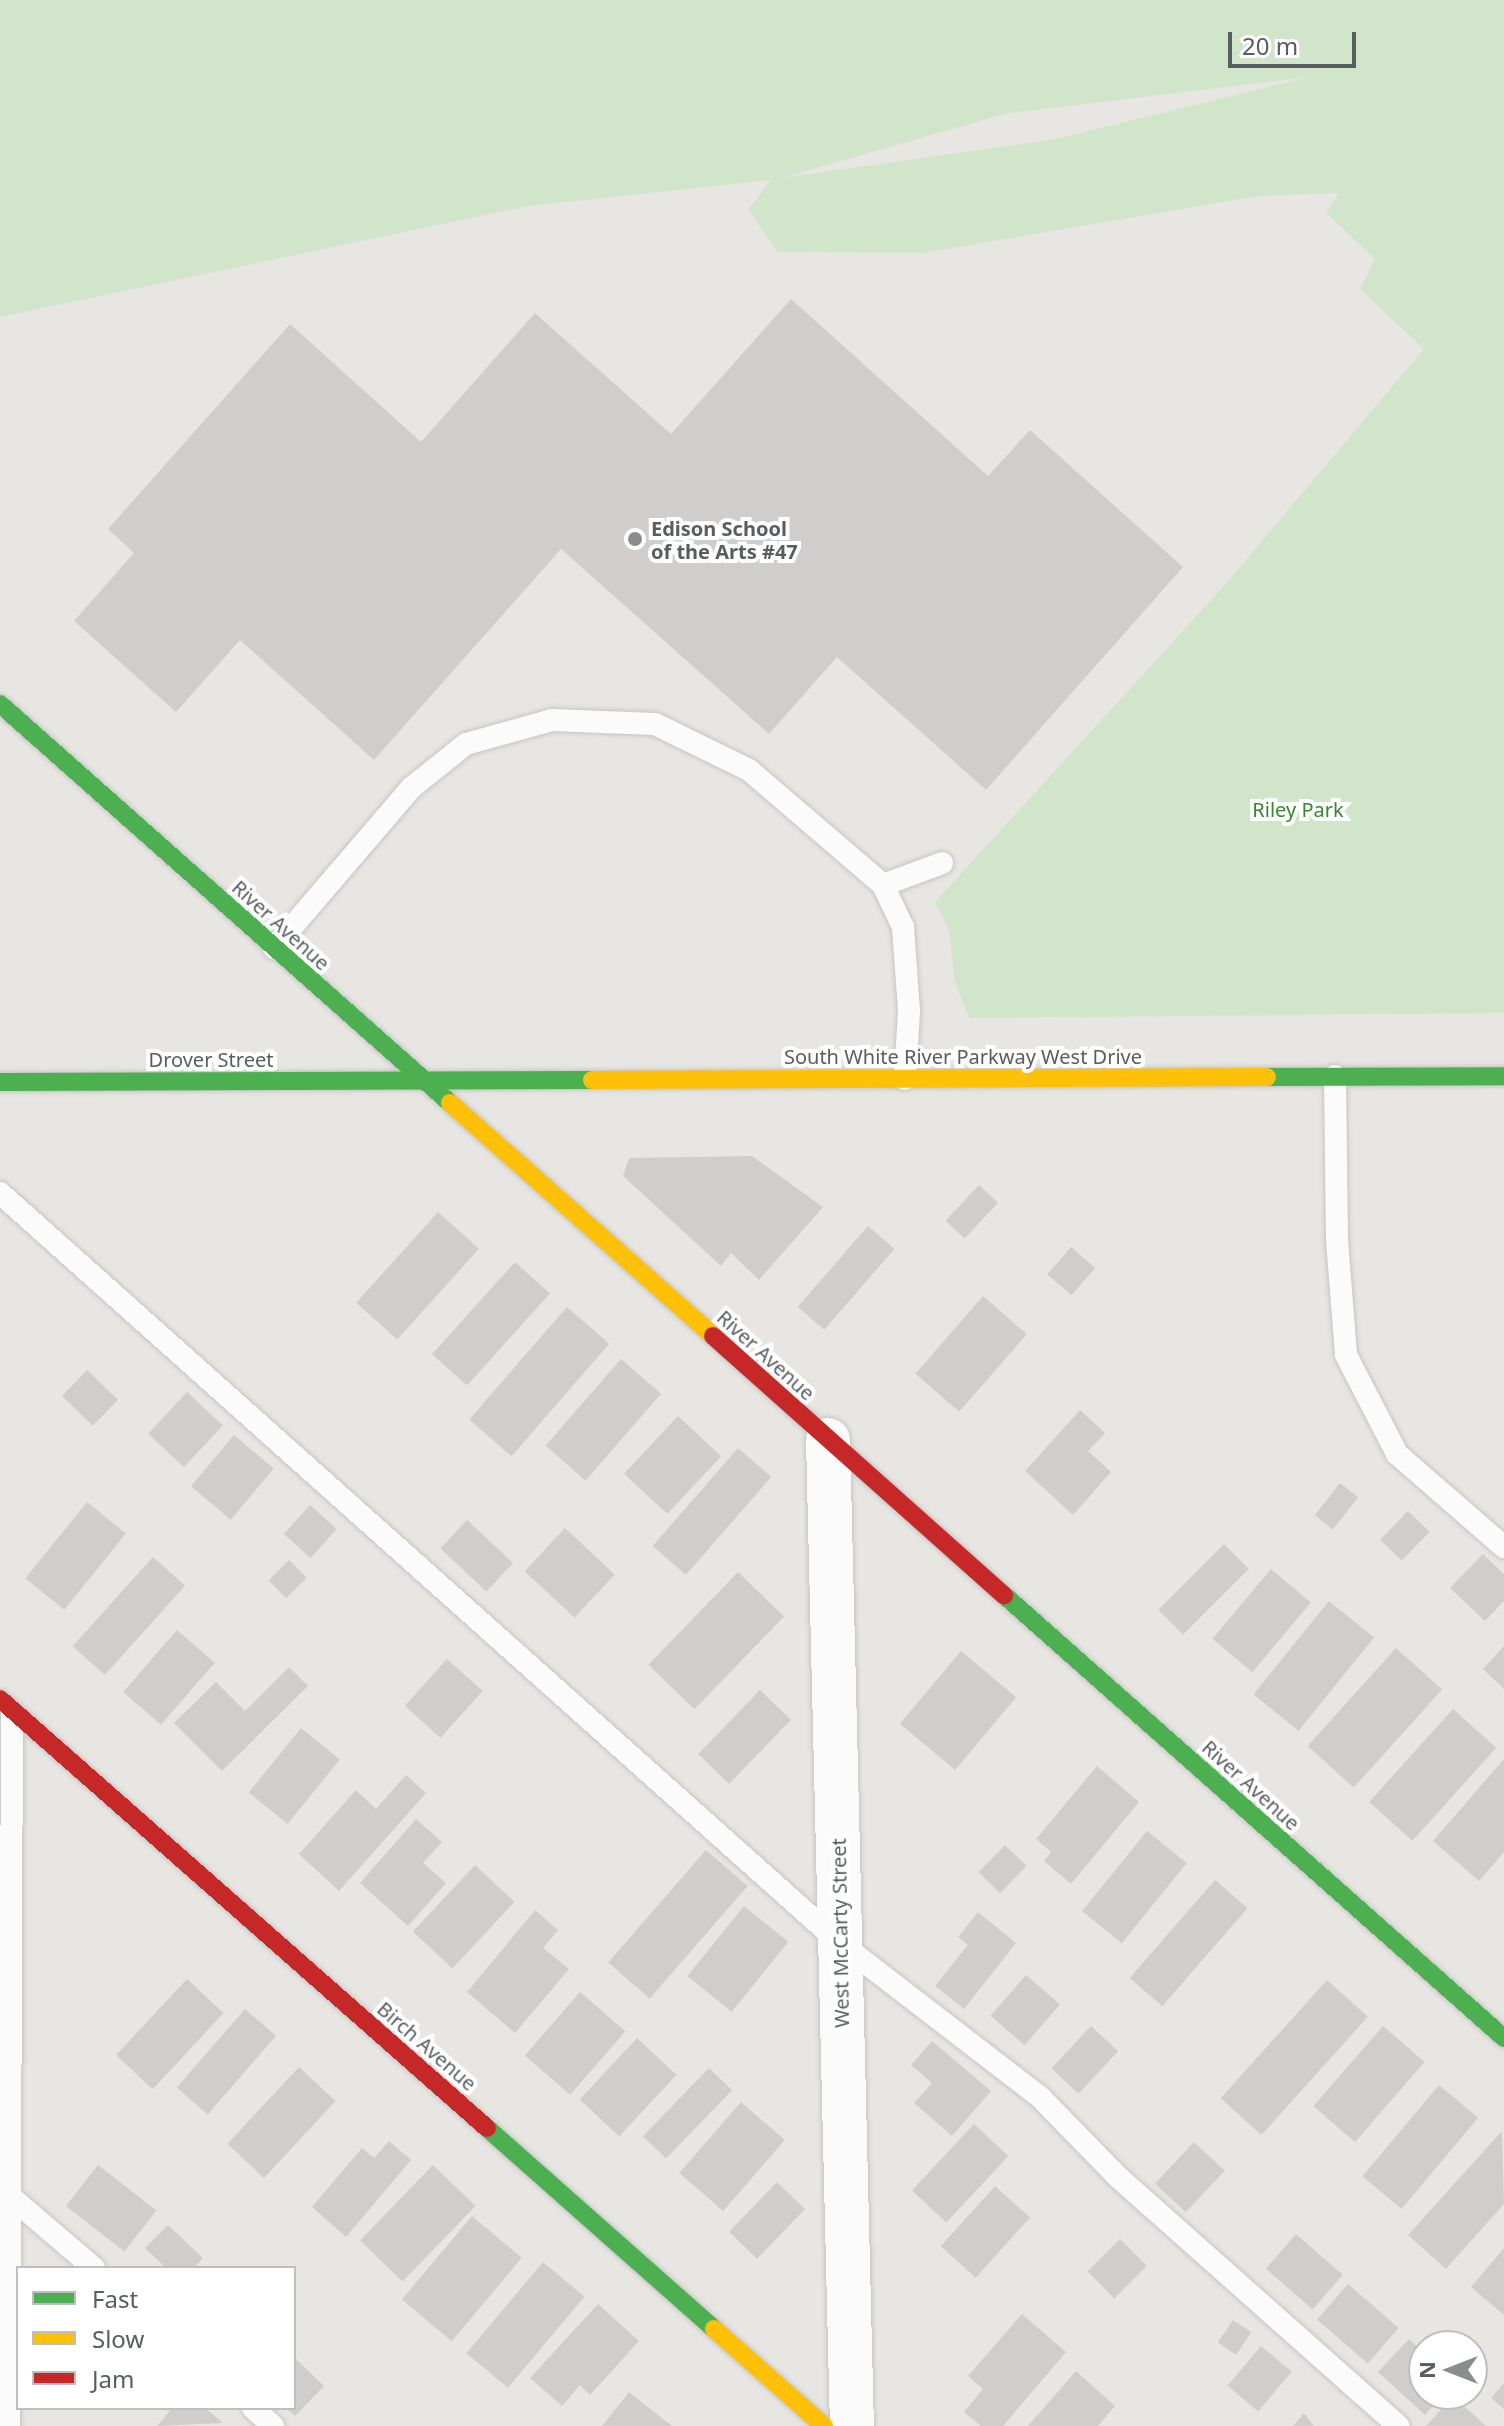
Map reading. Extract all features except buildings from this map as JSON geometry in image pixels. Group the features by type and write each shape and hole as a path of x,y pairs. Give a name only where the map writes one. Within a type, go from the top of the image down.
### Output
{"street":[{"name":"River Avenue","path":"0,704 1504,2038"},
{"name":"South White River Parkway West Drive","path":"423,1081 1504,1076"},
{"name":"Drover Street","path":"0,1082 423,1081"},
{"name":"West McCarty Street","path":"828,1440 852,2426"},
{"name":"Birch Avenue","path":"6,1705 824,2426"}],"lane":[{"path":"274,948 411,788 466,744 552,720 655,724 749,770 883,885 903,927 909,1011 905,1079"},
{"path":"883,885 942,863"},
{"path":"1335,1076 1337,1240 1346,1355 1397,1454 1504,1547"},
{"path":"0,1193 840,1943 1039,2096 1118,2177 1398,2426"},
{"path":"6,1705 12,2198 9,2426"},
{"path":"12,2198 92,2266"},
{"path":"255,2410 273,2426"}],"green space":[{"name":"Riley Park","path":"0,0 1504,0 1504,1013 969,1018 955,982 949,931 935,902 1223,587 1424,349 1360,289 1375,259 1326,213 1339,193 1259,196 922,253 778,252 748,210 771,180 528,206 0,317","holes":["1309,77 1056,139 781,178 1009,113"]}],"traffic: fast":[{"path":"0,704 450,1103"},
{"path":"1267,1077 1504,1076"},
{"path":"0,1082 592,1080"},
{"path":"1004,1595 1504,2038"},
{"path":"487,2128 714,2329"}],"traffic: slow":[{"path":"592,1080 1267,1077"},
{"path":"450,1103 713,1336"},
{"path":"714,2329 824,2426"}],"traffic: jam":[{"path":"713,1336 1004,1595"},
{"path":"0,1699 487,2128"}],"place":[{"name":"Edison School of the Arts #47","path":"635,539"}]}
